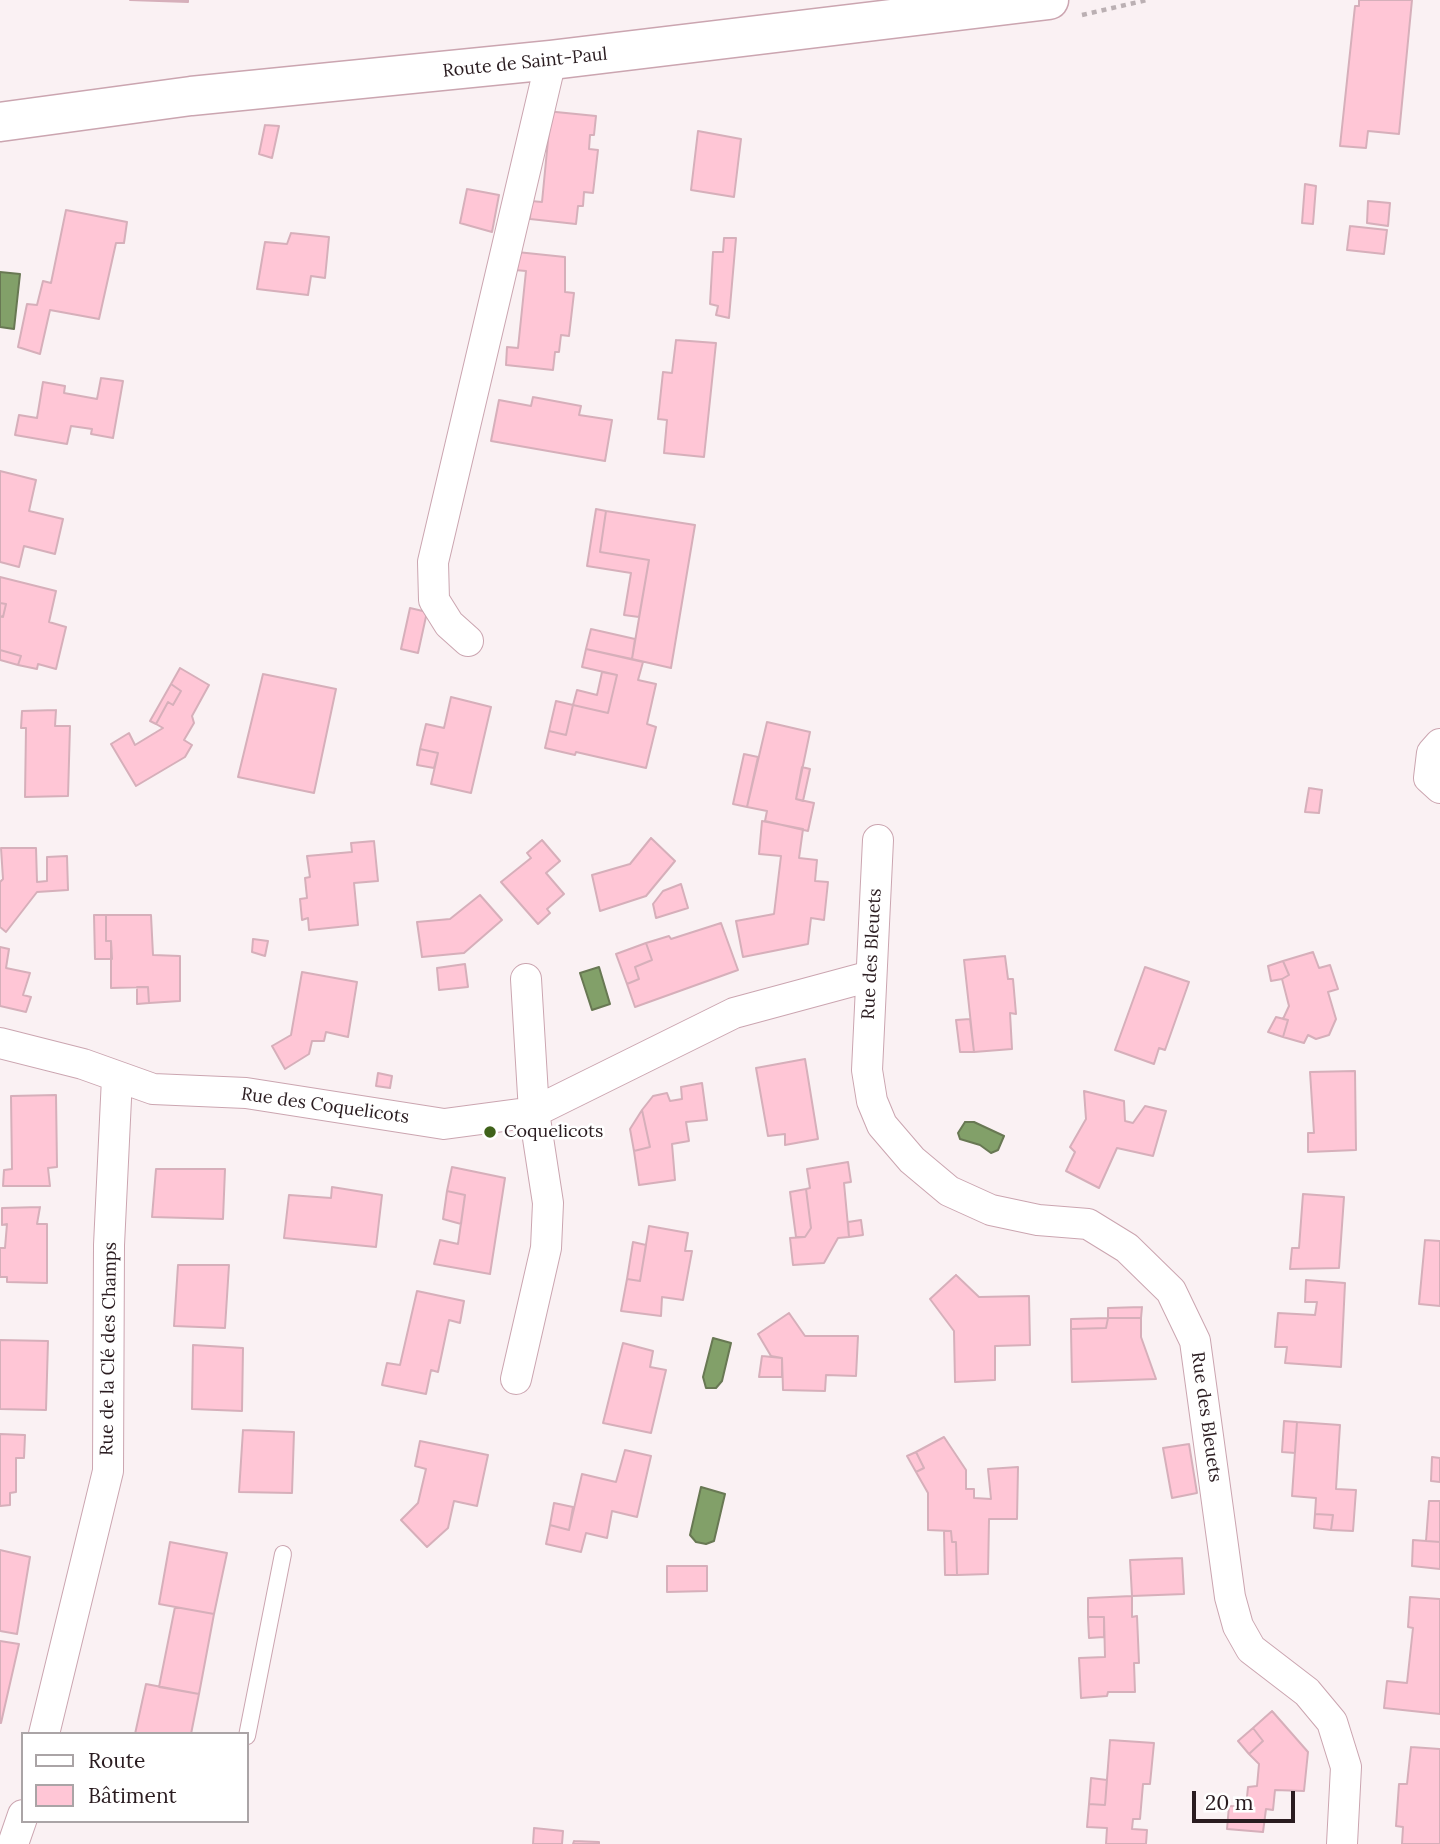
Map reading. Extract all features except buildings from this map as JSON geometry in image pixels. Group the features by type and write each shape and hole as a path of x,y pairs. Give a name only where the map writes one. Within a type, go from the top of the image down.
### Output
{"street":[{"name":"Route de Saint-Paul","path":"0,122 191,96 551,60 1049,0"},
{"path":"468,641 449,624 434,600 433,562 551,60"},
{"path":"1440,744 1432,753 1429,778 1440,788"},
{"name":"Rue des Bleuets","path":"878,839 867,1070 872,1101 882,1125 912,1160 949,1191 991,1210 1038,1220 1088,1224 1126,1248 1171,1291 1195,1341 1230,1597 1238,1626 1251,1649 1307,1692 1332,1722 1346,1767 1342,1844"},
{"name":"Rue des Coquelicots","path":"117,1078 153,1089 246,1093 444,1124 534,1112 734,1013 871,976"},
{"path":"516,1379 546,1248 548,1203 534,1112 526,979"},
{"path":"0,1042 83,1064 117,1078"},
{"name":"Rue de la Clé des Champs","path":"44,1732 108,1471 109,1245 117,1078"},
{"path":"13,1844 21,1821"}],"lane":[{"path":"248,1732 283,1554"}],"shaded area":[{"path":"0,272 20,274 14,329 0,327"},
{"path":"599,967 610,1004 592,1010 580,973"},
{"path":"965,1122 974,1122 1004,1136 998,1150 991,1153 980,1145 960,1139 958,1133"},
{"path":"713,1338 731,1343 722,1381 716,1388 706,1388 703,1377"},
{"path":"701,1487 725,1494 714,1541 706,1544 696,1542 690,1535"}],"place":[{"name":"Coquelicots","path":"490,1132"}]}
